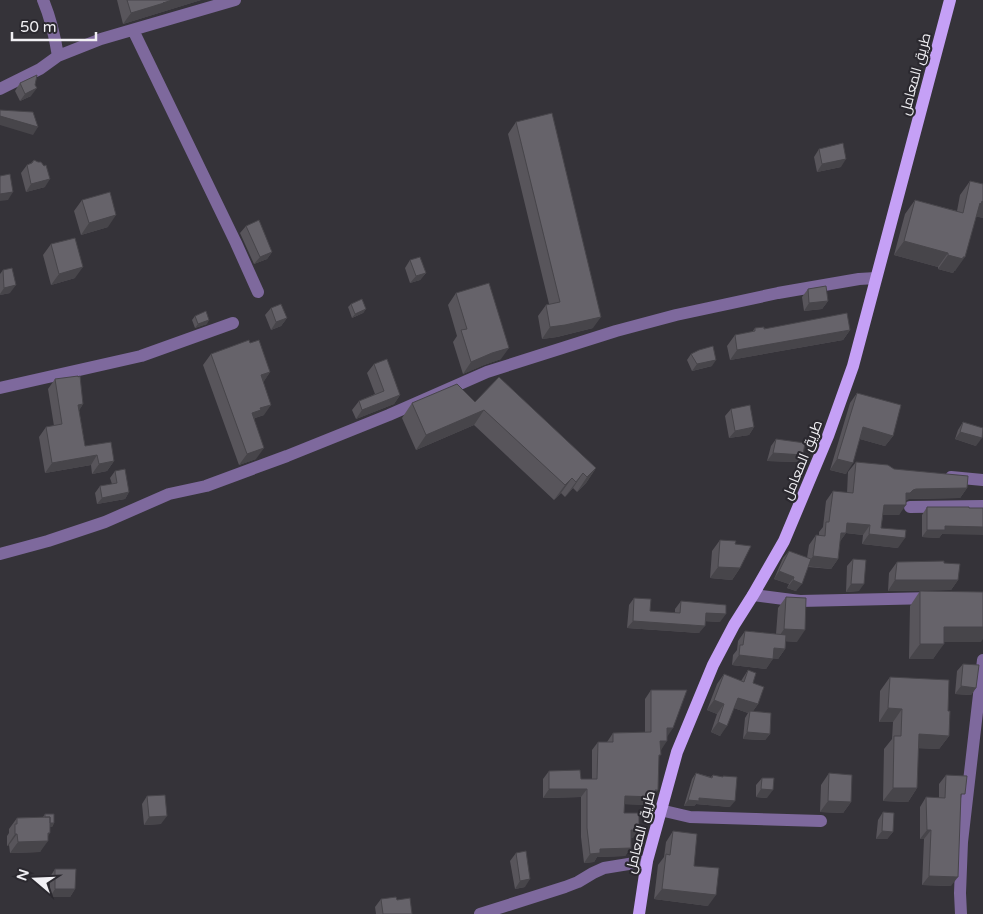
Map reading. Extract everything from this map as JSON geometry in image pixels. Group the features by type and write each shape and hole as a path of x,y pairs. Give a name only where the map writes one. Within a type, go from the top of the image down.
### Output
{"main road":[{"name":"طريق المعامل","path":"639,914 647,862 677,752 696,704 734,625 784,541 828,436 853,366 950,0"}],"street":[{"path":"43,0 56,39 58,56"},
{"path":"0,89 40,69 58,56 101,39 235,0"},
{"path":"133,30 258,292"},
{"path":"0,554 48,541 104,522 169,494 206,486 287,456 487,372 616,331 676,315 778,293 859,279 876,278"},
{"path":"0,388 141,356 233,323"},
{"path":"940,476 983,480"},
{"path":"910,507 983,506"},
{"path":"753,595 800,600 942,598"},
{"path":"961,914 962,842 983,660"},
{"path":"660,810 690,817 821,821"},
{"path":"480,914 565,887 604,868 647,862"}],"building":[{"path":"127,0 172,0 131,13"},
{"path":"37,75 35,85 37,88 25,94 20,83"},
{"path":"0,110 33,112 38,127 0,116"},
{"path":"552,113 601,317 550,327 546,305 560,302 516,122"},
{"path":"843,143 846,159 822,164 819,149"},
{"path":"34,160 41,162 44,166 46,165 50,179 31,184 27,165"},
{"path":"10,174 13,192 0,194 0,176"},
{"path":"970,181 983,184 983,202 980,203 963,259 904,241 915,200 963,213"},
{"path":"110,192 116,215 89,223 82,200"},
{"path":"259,220 272,252 260,257 246,226"},
{"path":"75,238 83,267 59,274 51,244"},
{"path":"420,257 426,273 416,276 410,260"},
{"path":"12,268 16,285 4,288 3,270"},
{"path":"489,283 509,348 471,362 461,330 467,329 456,293"},
{"path":"826,286 828,301 809,303 808,289"},
{"path":"362,299 366,309 355,314 351,304"},
{"path":"281,304 287,318 276,322 271,308"},
{"path":"206,311 209,320 198,324 195,316"},
{"path":"847,313 850,330 737,350 735,335 755,331 755,328 764,327 764,329"},
{"path":"249,340 250,343 259,340 270,372 261,375 271,405 260,408 261,410 252,413 264,448 247,454 211,354"},
{"path":"713,346 716,360 697,364 691,354"},
{"path":"387,359 400,395 362,410 359,401 384,391 374,364"},
{"path":"80,376 83,404 78,405 85,446 111,442 114,461 99,464 97,455 52,463 46,427 62,424 55,379"},
{"path":"499,377 596,468 587,477 583,473 576,482 572,478 565,485 484,410 426,435 412,403 457,384 475,402"},
{"path":"857,393 901,405 893,436 863,427 853,463 837,459"},
{"path":"750,405 754,427 735,431 731,409"},
{"path":"963,422 983,428 982,438 960,432"},
{"path":"776,439 805,443 803,455 773,453"},
{"path":"856,462 888,465 894,469 968,476 967,488 916,489 906,493 906,505 884,505 881,528 906,530 905,538 869,534 870,525 847,523 846,533 841,533 838,559 813,556 816,535 825,536 833,491 853,493"},
{"path":"125,469 129,492 102,498 100,486 117,483 115,471"},
{"path":"927,507 983,508 983,527 945,526 945,530 927,530"},
{"path":"720,540 736,541 735,544 751,546 740,568 718,567"},
{"path":"789,551 811,559 802,584 793,580 794,577 779,571"},
{"path":"853,559 866,560 864,584 851,584"},
{"path":"944,561 944,563 960,564 958,580 895,580 897,562"},
{"path":"920,591 983,592 983,627 944,627 944,644 920,644"},
{"path":"786,597 806,598 805,630 784,629"},
{"path":"634,598 651,599 650,611 680,613 681,601 726,605 726,614 706,613 705,626 633,621"},
{"path":"745,631 786,635 785,649 774,648 773,659 739,655"},
{"path":"963,664 979,665 976,688 961,686"},
{"path":"748,670 756,673 753,683 764,687 758,704 738,698 727,726 718,722 724,704 714,700 724,674 744,682"},
{"path":"890,677 949,680 949,736 919,734 917,788 893,788 894,736 901,736 902,709 888,708"},
{"path":"651,690 687,690 673,728 667,728 667,741 660,741 661,755 659,755 658,790 655,790 655,797 625,796 624,813 639,813 639,830 631,830 631,848 600,849 600,853 590,854 587,828 587,789 549,789 549,771 580,770 581,779 597,779 598,742 613,742 613,733 651,732"},
{"path":"750,711 771,713 770,734 747,732"},
{"path":"696,773 712,778 713,775 737,777 735,801 699,798 699,801 688,800"},
{"path":"829,773 852,775 851,802 828,801"},
{"path":"946,775 967,776 965,794 961,794 958,877 929,876 931,830 927,830 926,797 945,798"},
{"path":"762,778 774,778 773,790 761,789"},
{"path":"165,795 167,816 149,817 147,796"},
{"path":"883,812 894,813 893,832 882,831"},
{"path":"45,814 54,814 54,823 50,823 50,817 45,817"},
{"path":"50,817 48,841 18,842 17,834 15,834 17,818"},
{"path":"673,831 697,834 694,866 719,868 716,895 662,889 666,854 670,855"},
{"path":"526,851 530,879 520,881 516,853"},
{"path":"55,869 76,869 75,889 55,889"},
{"path":"396,897 397,900 410,898 412,914 383,914 381,899"}]}
